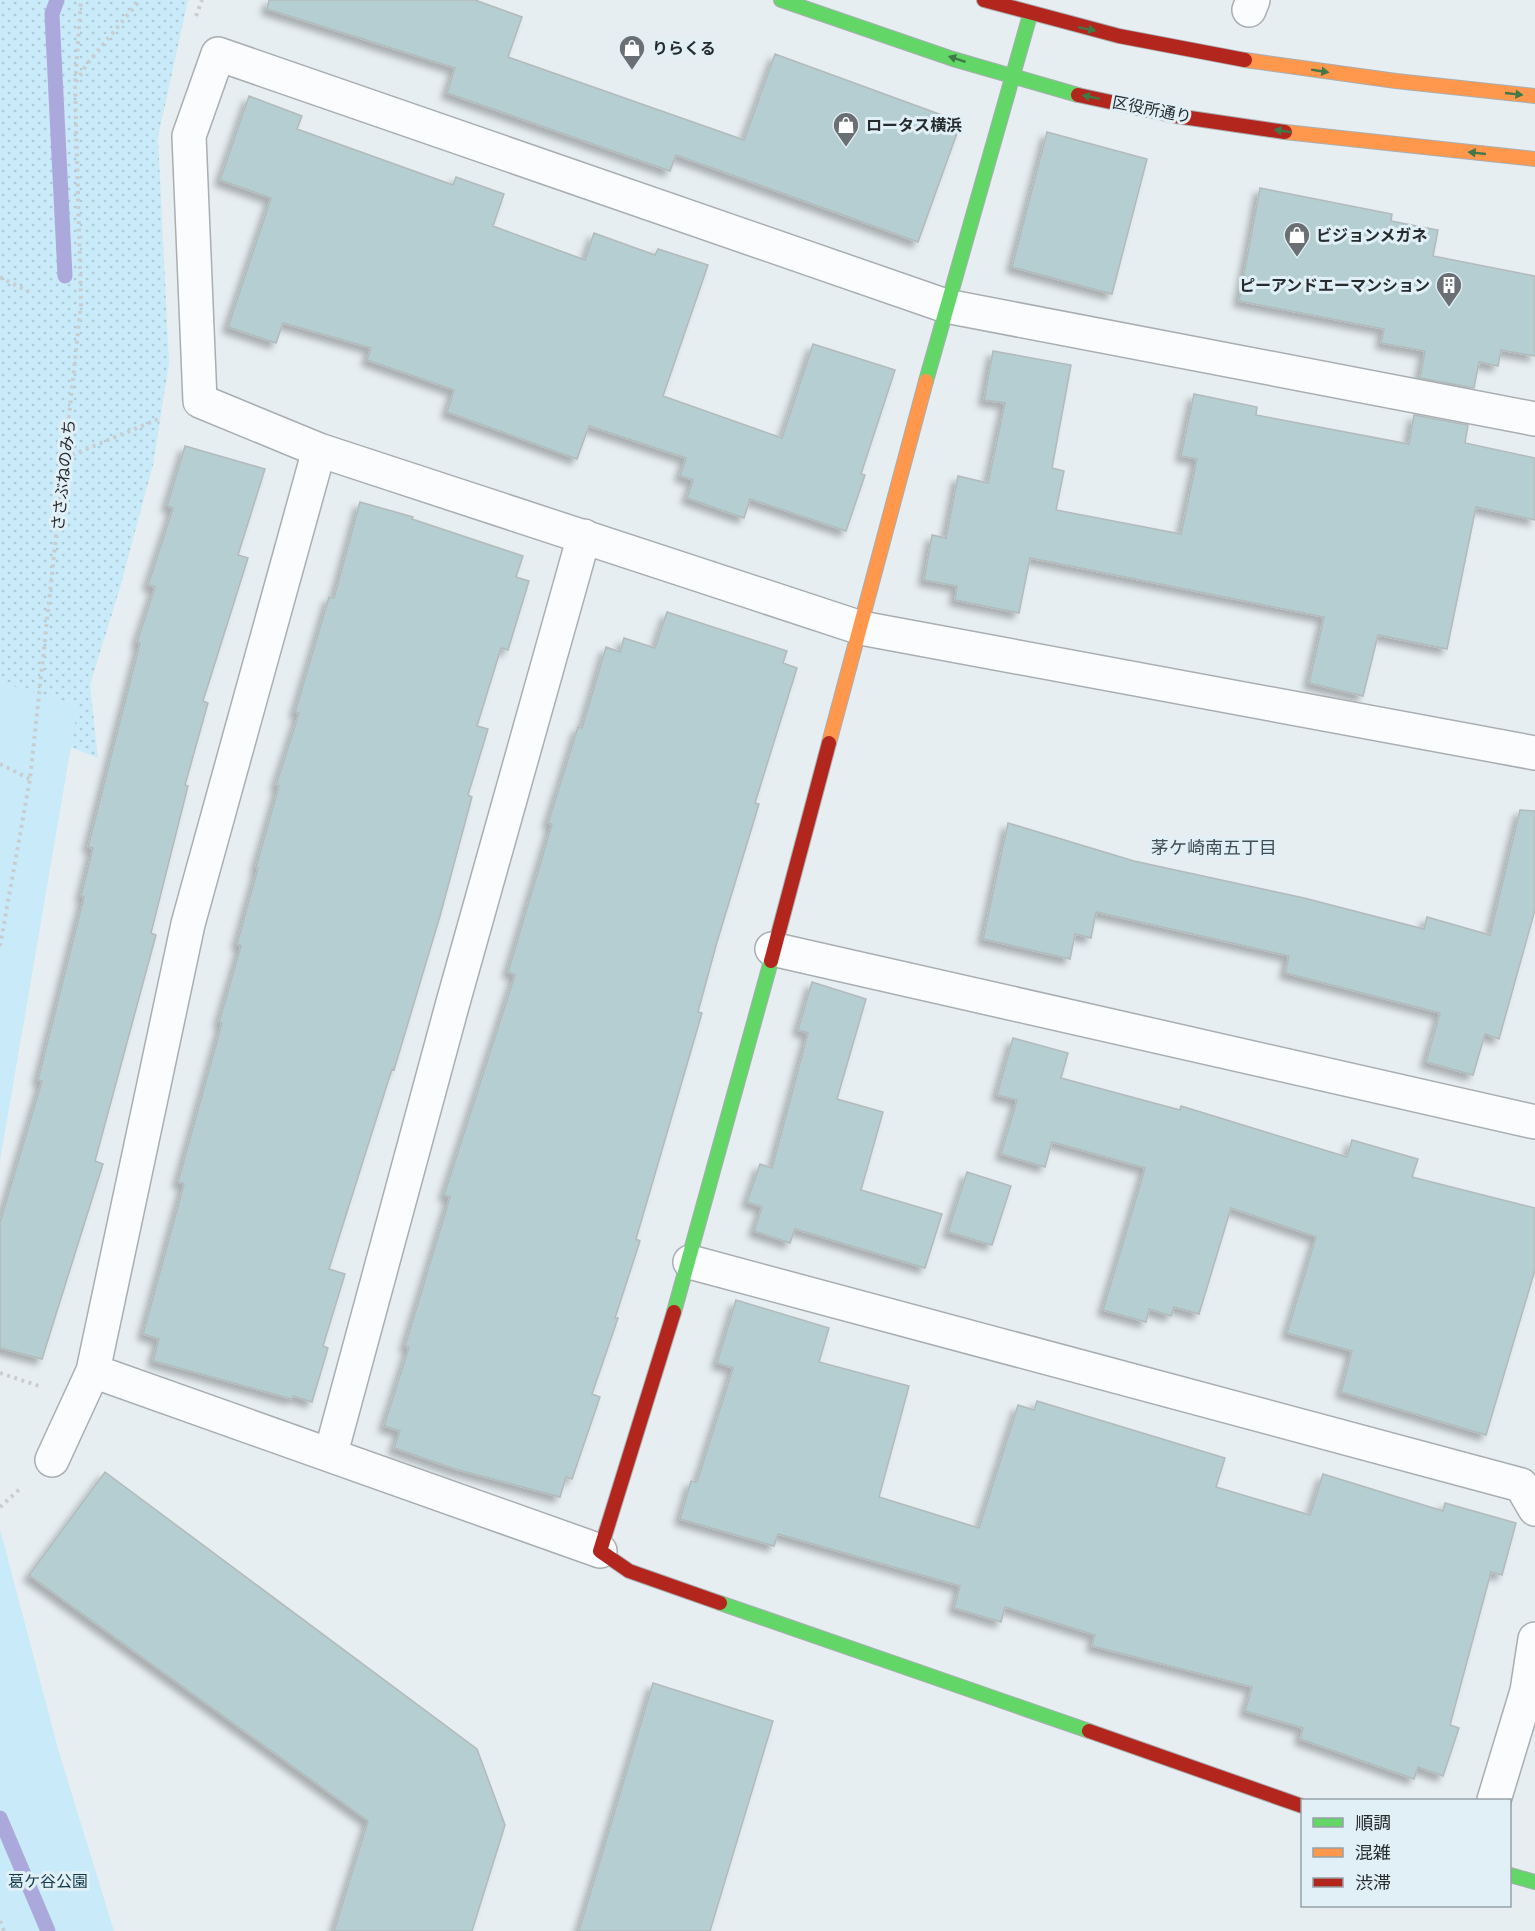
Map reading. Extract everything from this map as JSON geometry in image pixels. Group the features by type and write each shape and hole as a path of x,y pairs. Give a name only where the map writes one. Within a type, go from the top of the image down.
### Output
{"street":[{"name":"区役所通り","path":"781,0 1059,90 1170,114 1341,140 1535,159"},
{"path":"984,0 1030,15 1182,50 1377,80 1535,96"},
{"path":"600,1551 690,1262 946,306 1030,15"},
{"path":"1535,419 946,306 218,54 189,136 200,401 319,450 861,628 1535,753"},
{"path":"52,1460 93,1371 188,924 319,450"},
{"path":"331,1453 452,1006 584,537"},
{"path":"772,949 1535,1122"},
{"path":"690,1262 1521,1485 1535,1509"},
{"path":"93,1371 331,1453 600,1551 629,1571 1301,1806"},
{"path":"1494,1799 1527,1691 1535,1639"},
{"path":"1511,1875 1535,1881"}],"path":[{"name":"ささぶねのみち","path":"0,946 30,779 81,304 75,85 81,0"},
{"path":"75,85 87,64 140,0"},
{"path":"0,278 28,292"},
{"path":"64,458 200,401"},
{"path":"0,764 30,779"},
{"path":"0,1922 4,1931"}],"green space":[{"path":"0,0 188,0 158,137 169,363 153,465 119,591 90,685 98,758 0,719"},
{"path":"0,682 78,706 0,1161"},
{"name":"葛ケ谷公園","path":"0,1529 58,1749 114,1931 0,1931"}],"building":[{"path":"269,0 475,0 522,17 508,57 744,140 775,54 961,122 918,242 676,155 670,171 447,93 455,68 267,9"},
{"path":"249,96 302,116 297,129 453,185 456,177 504,194 493,226 585,260 594,233 655,255 658,249 708,265 663,396 782,438 813,344 895,370 861,474 865,475 846,531 750,499 744,518 687,498 693,480 680,476 686,458 589,426 577,459 447,412 454,390 367,360 371,348 283,323 276,343 228,327 271,198 220,180"},
{"path":"1047,132 1147,159 1112,294 1012,267"},
{"path":"1260,188 1392,214 1391,221 1438,230 1433,256 1535,276 1535,356 1501,350 1498,366 1479,362 1474,388 1420,378 1425,351 1381,343 1384,329 1239,301"},
{"path":"993,351 1071,365 1052,468 1064,471 1056,510 1181,534 1197,459 1181,456 1194,394 1257,407 1256,415 1409,444 1414,415 1468,425 1465,443 1535,458 1535,520 1476,507 1447,649 1378,635 1363,696 1309,683 1324,617 1030,558 1019,613 955,600 957,586 924,580 932,535 946,538 958,476 988,483 1005,403 984,400"},
{"path":"185,446 265,469 238,555 248,558 203,701 208,703 185,785 188,786 151,933 156,935 95,1161 103,1164 42,1359 0,1348 0,1222 42,1081 38,1080 84,897 81,896 93,848 88,847 140,643 137,642 155,587 148,585 173,508 167,506"},
{"path":"360,502 413,517 412,519 523,556 516,577 529,581 508,650 501,648 477,726 488,729 468,795 472,797 440,916 394,1070 392,1069 329,1269 345,1274 323,1346 328,1348 312,1402 293,1396 292,1399 153,1361 159,1339 143,1334 184,1184 178,1182 222,1023 219,1022 241,946 237,944 279,786 276,785 299,713 295,712 329,597 334,598"},
{"path":"667,612 787,651 783,663 797,668 755,803 759,804 698,1012 702,1013 636,1239 640,1241 615,1318 618,1318 592,1394 600,1397 572,1479 566,1477 560,1497 455,1469 394,1448 400,1431 384,1426 409,1347 405,1346 450,1197 444,1195 515,975 508,972 552,824 548,823 578,727 582,728 606,647 620,652 624,638 655,648"},
{"path":"1520,810 1535,811 1535,910 1499,1039 1485,1034 1473,1075 1426,1062 1440,1013 1285,973 1289,956 1096,912 1091,938 1075,934 1070,959 983,939 1008,823 1134,861 1304,898 1424,929 1427,917 1490,935"},
{"path":"812,982 866,999 837,1099 883,1112 861,1190 942,1214 925,1268 795,1229 790,1243 754,1231 762,1207 747,1202 760,1164 772,1168 808,1033 798,1030"},
{"path":"1013,1038 1068,1053 1061,1078 1180,1110 1181,1106 1347,1157 1352,1140 1418,1159 1412,1177 1535,1208 1535,1270 1486,1435 1341,1392 1352,1351 1287,1333 1316,1237 1231,1208 1199,1314 1174,1307 1171,1316 1149,1309 1146,1322 1103,1310 1145,1168 1052,1142 1045,1167 1001,1154 1017,1100 997,1095"},
{"path":"967,1172 1011,1186 992,1245 948,1232"},
{"path":"736,1300 829,1328 819,1362 909,1386 879,1497 979,1528 1018,1405 1034,1410 1037,1401 1225,1458 1216,1487 1310,1515 1323,1474 1443,1511 1445,1503 1516,1523 1502,1575 1491,1572 1450,1725 1459,1728 1443,1776 1418,1767 1414,1779 1300,1739 1303,1728 1245,1711 1252,1687 1092,1646 1095,1635 1005,1607 1001,1622 954,1608 960,1586 778,1534 774,1546 680,1519 691,1481 697,1482 733,1368 717,1363"},
{"path":"105,1472 477,1749 505,1825 472,1931 334,1931 368,1821 29,1575"},
{"path":"653,1683 773,1721 710,1931 579,1931"}],"waterway":[{"path":"57,0 52,14 65,276"},
{"path":"0,1818 48,1931"}],"traffic: fast":[{"path":"781,0 953,59 1078,95"},
{"path":"926,381 1030,15"},
{"path":"674,1312 771,961"},
{"path":"720,1603 1089,1731"},
{"path":"1511,1875 1535,1882"}],"traffic: slow":[{"path":"1245,60 1396,81 1535,96"},
{"path":"1285,132 1535,159"},
{"path":"829,743 926,381"}],"traffic: jam":[{"path":"984,0 1119,36 1245,60"},
{"path":"1078,95 1176,116 1285,132"},
{"path":"771,961 829,743"},
{"path":"674,1312 600,1551 629,1571 720,1603"},
{"path":"1089,1731 1301,1806"}],"place":[{"name":"りらくる","path":"632,71"},
{"name":"ロータス横浜","path":"846,148"},
{"name":"ビジョンメガネ","path":"1297,258"},
{"name":"ピーアンドエーマンション","path":"1449,308"}],"district":[{"name":"茅ケ崎南五丁目","path":"1214,848"}]}
